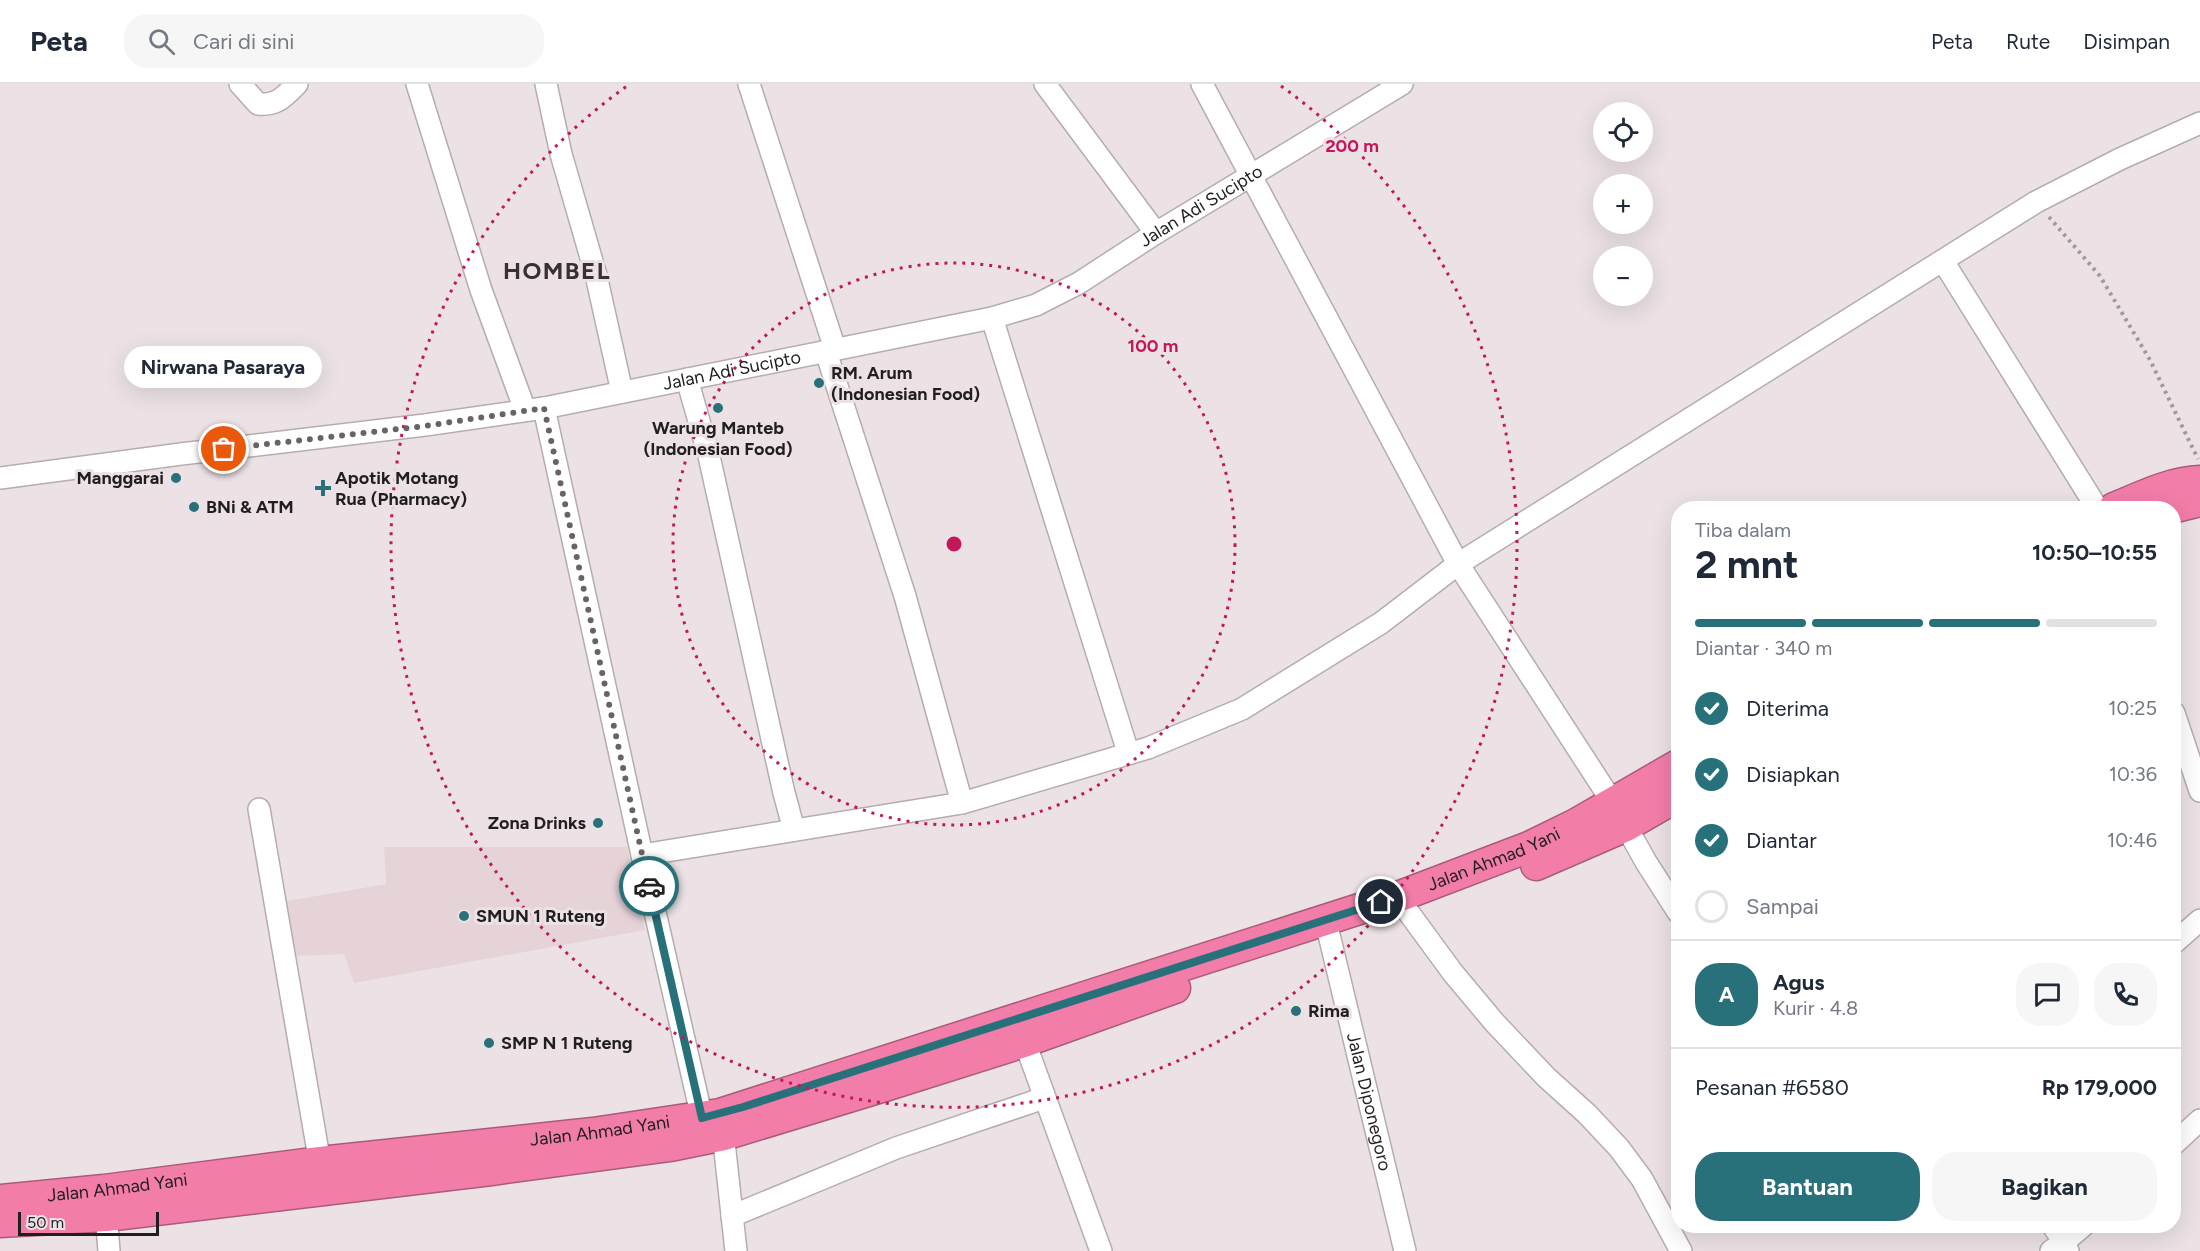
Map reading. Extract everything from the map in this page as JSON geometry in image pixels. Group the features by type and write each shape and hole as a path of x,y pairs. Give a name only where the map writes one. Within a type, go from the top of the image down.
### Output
{"highway":[{"path":"2130,501 2187,481 2200,481"},
{"path":"2181,506 2200,501"},
{"name":"Jalan Ahmad Yani","path":"1327,927 1409,913 1538,864 1620,814 1671,771"},
{"name":"Jalan Ahmad Yani","path":"0,1222 105,1203 489,1157 593,1133 715,1122 1020,1031 1327,927 1399,896 1529,847 1576,824 1620,814 1671,798"},
{"name":"Jalan Ahmad Yani","path":"0,1200 105,1203"}],"street":[{"path":"240,84 258,104 267,105 283,98 297,84"},
{"path":"417,84 481,290 534,409 642,855 715,1122 732,1215 736,1251"},
{"path":"546,84 561,154 596,274 622,392"},
{"path":"749,84 905,596 962,803"},
{"path":"1045,84 1156,233"},
{"path":"1202,84 1458,564 1620,814 1646,862 1671,901"},
{"name":"Jalan Adi Sucipto","path":"0,478 181,454 425,426 534,409 992,318 1045,301 1079,283 1156,233 1251,178 1402,84"},
{"path":"642,855 962,803 1128,752 1148,748 1242,709 1381,623 1458,564 2036,202 2121,159 2200,123"},
{"path":"1943,261 2093,501"},
{"path":"992,318 1128,752"},
{"path":"687,379 709,456 794,830"},
{"path":"2181,734 2200,791"},
{"path":"259,809 322,1176"},
{"path":"1409,913 1453,973 1494,1022 1546,1077 1587,1114 1619,1148 1642,1179 1671,1231"},
{"path":"2181,937 2200,920"},
{"name":"Jalan Diponegoro","path":"1327,927 1405,1251"},
{"path":"1020,1031 1101,1251"},
{"path":"732,1215 896,1148 1044,1098"},
{"path":"2181,1138 2200,1120"},
{"path":"105,1203 109,1251"},
{"path":"1672,1233 1682,1251"},
{"path":"2059,1242 2072,1233"}],"path":[{"path":"2036,202 2100,276 2150,360 2180,418 2200,466"}],"shaded area":[{"name":"SMUN 1 Ruteng","path":"384,847 627,847 645,930 354,983 344,954 297,956 282,902 386,884"}],"way so far":[{"path":"224,449 425,426 544,408 649,886"}],"place":[{"name":"RM. Arum (Indonesian Food)","path":"819,383"},
{"name":"Warung Manteb (Indonesian Food)","path":"718,408"},
{"name":"Nirwana Pasaraya","path":"224,449"},
{"name":"Manggarai","path":"176,478"},
{"name":"Apotik Motang Rua (Pharmacy)","path":"323,488"},
{"name":"BNi & ATM","path":"194,507"},
{"name":"Zona Drinks","path":"598,823"},
{"name":"SMUN 1 Ruteng","path":"464,916"},
{"name":"Rima","path":"1296,1011"},
{"name":"SMP N 1 Ruteng","path":"489,1043"}],"district":[{"name":"HOMBEL","path":"557,270"}],"route":[{"path":"649,886 702,1118 1017,1020 1304,925 1381,902"}]}
